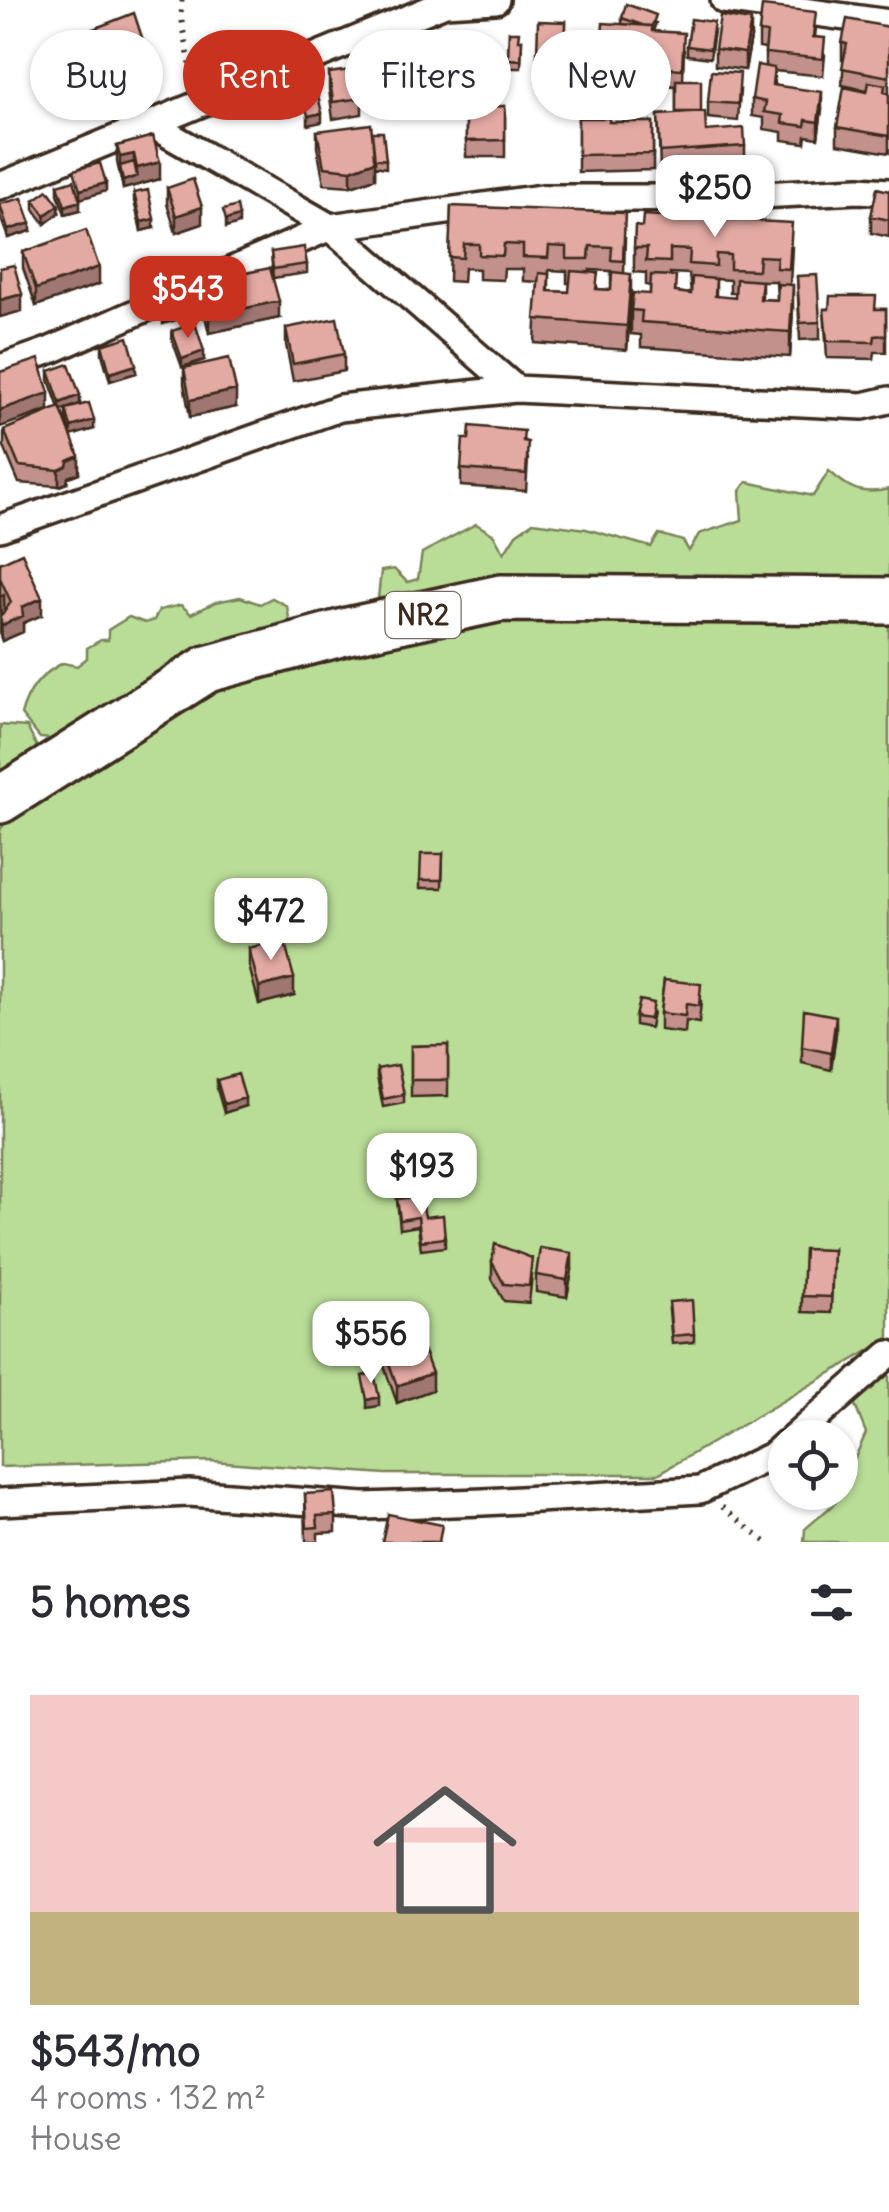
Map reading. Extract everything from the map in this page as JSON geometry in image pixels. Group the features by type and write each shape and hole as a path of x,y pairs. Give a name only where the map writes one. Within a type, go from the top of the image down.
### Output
{"highway":[{"name":"NR2","path":"0,800 207,668 348,631 500,598 889,602"}],"street":[{"path":"325,53 445,3 496,0"},
{"path":"724,0 889,22"},
{"path":"0,186 183,112"},
{"path":"152,125 330,227 516,389"},
{"path":"0,368 51,350 330,227 542,198 889,192"},
{"path":"0,528 340,408 516,389 864,406 889,400"},
{"path":"813,1420 889,1354"},
{"path":"0,1502 188,1494 364,1506 700,1490 768,1456"}],"path":[{"path":"182,0 184,30"},
{"path":"700,1490 766,1542"}],"green space":[{"path":"829,471 856,489 889,489 889,586 378,598 381,571 394,569 407,582 418,579 422,553 476,524 494,535 504,553 516,534 533,522 586,529 651,547 659,534 683,541 689,551 699,534 742,520 740,491 747,482 813,496"},
{"path":"240,597 260,604 272,598 287,606 290,624 201,666 161,669 158,680 64,740 40,738 21,715 41,678 63,663 77,666 87,658 87,648 108,640 108,630 129,617 145,623 154,620 159,610 181,605 191,614 216,602"},
{"path":"500,606 889,609 889,1337 658,1474 385,1474 212,1461 0,1467 0,830 15,810 217,673"},
{"path":"0,725 27,727 38,749 0,774"},
{"path":"889,1363 889,1542 804,1542 805,1529 827,1510 858,1510 858,1451 866,1433 852,1398"}],"building":[{"path":"626,4 656,15 652,26 622,18"},
{"path":"762,6 816,12 813,37 825,38 823,59 765,53 767,33 759,32"},
{"path":"134,13 140,30 90,30"},
{"path":"720,16 751,21 745,53 715,49"},
{"path":"691,19 714,22 710,49 687,46"},
{"path":"847,19 889,27 889,77 842,68"},
{"path":"538,21 566,22 566,30 538,30"},
{"path":"603,23 652,26 652,30 603,30"},
{"path":"511,32 519,32 518,40 522,40 521,60 511,59"},
{"path":"671,32 684,33 682,69 671,68"},
{"path":"757,65 774,68 772,85 822,92 818,122 806,120 805,126 782,123 783,115 764,112 766,102 752,99"},
{"path":"345,71 345,100 333,102 329,73"},
{"path":"711,71 740,73 738,104 708,102"},
{"path":"676,80 701,80 701,112 676,112"},
{"path":"869,82 885,85 884,92 889,93 889,136 837,127 844,87 867,92"},
{"path":"705,112 706,131 744,128 745,146 660,152 658,120 671,120 671,114"},
{"path":"466,120 505,120 505,140 466,141"},
{"path":"578,120 653,122 653,154 578,155"},
{"path":"371,124 375,161 351,170 324,167 317,131"},
{"path":"372,132 383,132 386,160 374,158"},
{"path":"153,136 160,162 137,168 134,154 120,157 117,146"},
{"path":"134,162 137,176 123,181 120,166"},
{"path":"100,163 106,183 80,190 74,170"},
{"path":"193,179 202,207 176,216 167,188"},
{"path":"74,180 80,201 65,206 58,185"},
{"path":"877,188 889,191 889,220 871,216"},
{"path":"48,190 59,205 45,215 34,200"},
{"path":"148,190 154,219 141,222 134,193"},
{"path":"22,198 31,223 8,230 0,204"},
{"path":"237,206 239,216 226,220 223,210"},
{"path":"451,206 625,213 623,261 611,260 612,247 590,246 589,259 567,259 567,247 549,246 548,258 523,257 523,245 504,244 503,256 479,255 479,244 464,244 463,258 449,257"},
{"path":"643,215 792,223 789,269 776,268 777,257 759,256 758,270 730,269 730,255 716,254 716,266 689,264 690,250 670,249 670,262 646,261 647,248 634,248 635,226 642,227"},
{"path":"86,230 99,267 36,289 23,252"},
{"path":"304,247 307,264 273,269 271,252"},
{"path":"14,265 22,294 0,300 0,268"},
{"path":"270,268 279,301 209,316 201,282"},
{"path":"571,271 598,273 596,289 611,290 612,272 631,274 627,326 535,319 539,273 549,274 548,291 569,292"},
{"path":"651,275 676,276 675,292 691,294 692,277 716,279 715,296 735,298 736,279 762,281 760,299 777,300 778,284 793,285 790,332 641,322 642,311 631,310 633,293 650,294"},
{"path":"817,275 820,322 800,323 797,276"},
{"path":"192,291 196,305 163,316 159,301"},
{"path":"830,296 876,296 875,309 886,309 886,335 875,336 874,342 827,341 824,309 829,309"},
{"path":"337,318 344,354 293,364 286,328"},
{"path":"195,323 204,351 182,359 172,331"},
{"path":"128,337 136,365 110,373 102,345"},
{"path":"229,358 236,390 190,400 184,368"},
{"path":"39,359 49,393 0,410 0,372"},
{"path":"69,364 80,395 60,403 49,371"},
{"path":"89,403 94,420 71,427 66,409"},
{"path":"60,407 79,456 59,470 19,466 4,430"},
{"path":"470,426 524,431 523,441 528,442 526,474 461,469 463,439 469,439"},
{"path":"22,553 42,598 22,607 23,616 2,625 0,617 11,602 0,578 0,563"},
{"path":"421,854 443,854 442,880 420,880"},
{"path":"284,940 294,978 259,987 249,949"},
{"path":"664,980 701,984 699,1006 686,1004 685,1016 660,1013"},
{"path":"639,1000 653,1003 650,1019 635,1017"},
{"path":"804,1010 836,1016 831,1053 802,1047"},
{"path":"448,1045 448,1080 411,1080 411,1046"},
{"path":"398,1065 404,1095 383,1099 377,1069"},
{"path":"238,1074 245,1098 224,1104 217,1080"},
{"path":"421,1196 425,1217 443,1215 445,1238 421,1241 418,1217 400,1220 397,1199"},
{"path":"495,1244 532,1258 529,1286 504,1284 492,1262"},
{"path":"540,1248 572,1253 567,1280 536,1275"},
{"path":"804,1249 833,1250 831,1297 802,1296"},
{"path":"692,1300 694,1334 672,1336 669,1302"},
{"path":"414,1325 432,1373 397,1386 380,1338"},
{"path":"374,1373 379,1397 367,1400 362,1376"},
{"path":"334,1492 336,1515 317,1516 318,1527 307,1528 305,1494"},
{"path":"388,1514 442,1525 439,1542 382,1542"}]}
